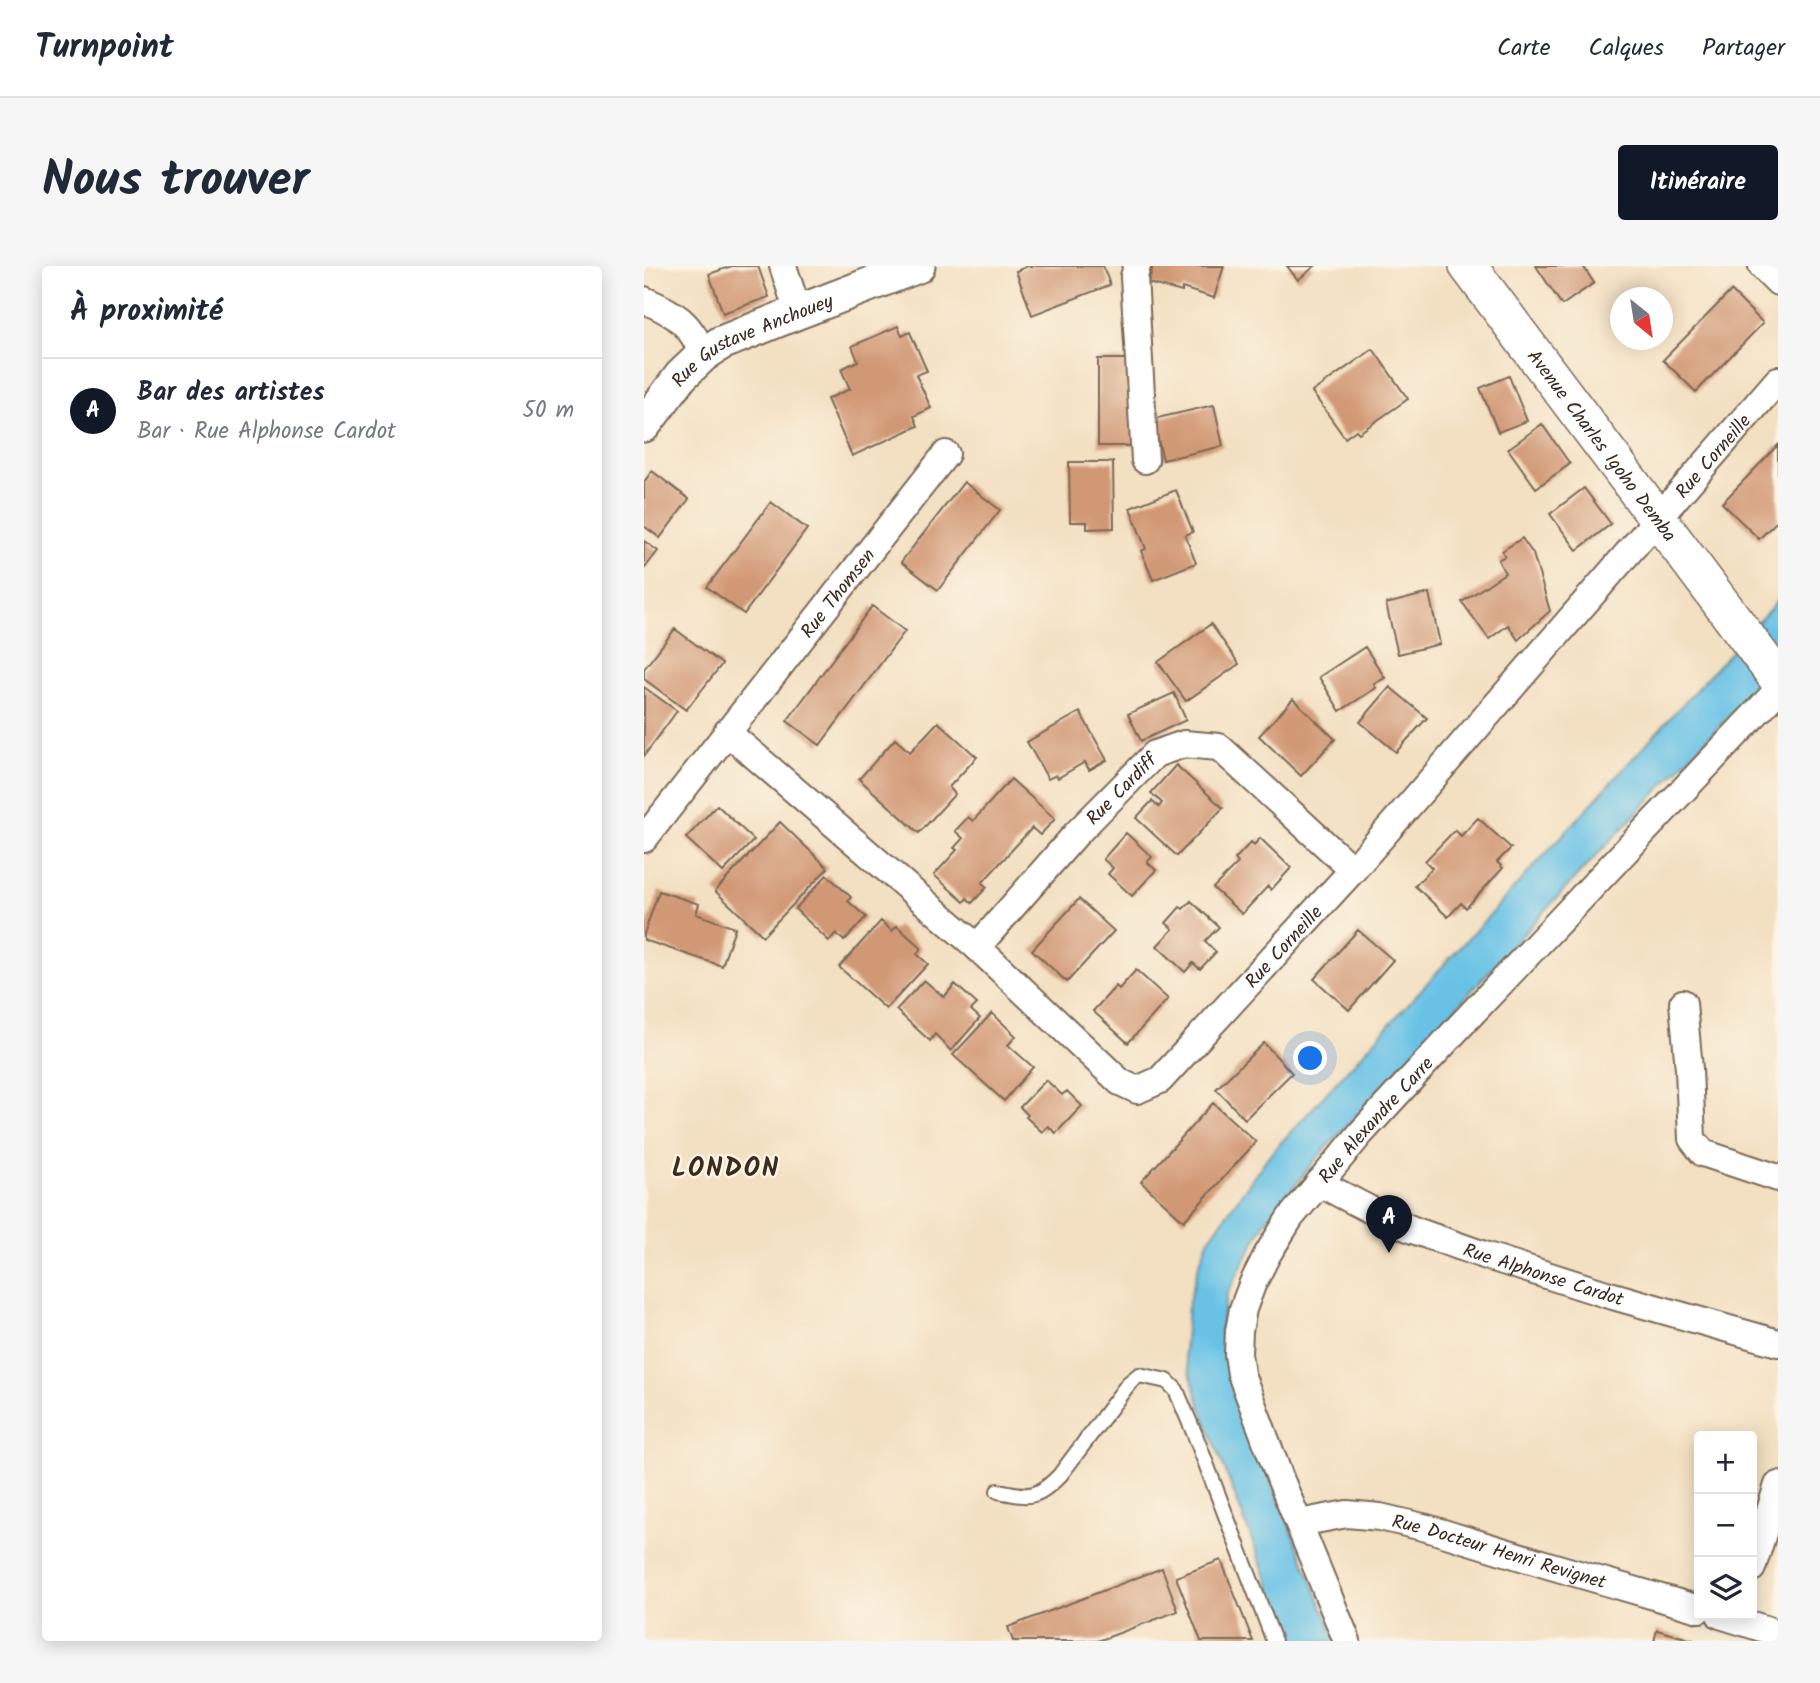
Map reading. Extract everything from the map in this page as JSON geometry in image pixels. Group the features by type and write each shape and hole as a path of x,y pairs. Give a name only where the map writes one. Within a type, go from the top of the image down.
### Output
{"main road":[{"name":"Avenue Charles Igoho Demba","path":"1468,266 1739,624 1777,682"}],"street":[{"path":"783,266 797,312"},
{"name":"Rue Gustave Anchouey","path":"644,425 681,376 703,355 722,343 918,266"},
{"path":"1137,266 1134,277 1144,460"},
{"path":"1762,266 1778,282"},
{"path":"644,300 681,319 696,337 703,355"},
{"name":"Rue Corneille","path":"727,732 977,947 1120,1082 1137,1090 1160,1080 1353,870 1778,380"},
{"name":"Rue Thomsen","path":"644,839 946,454"},
{"name":"Rue Alexandre Carre","path":"1348,1641 1280,1478 1241,1374 1239,1331 1243,1309 1252,1285 1290,1218 1362,1133 1777,682"},
{"name":"Rue Cardiff","path":"977,947 1077,833 1155,754 1184,744 1219,747 1353,870"},
{"path":"1683,1003 1692,1139 1703,1153 1778,1178"},
{"name":"Rue Alphonse Cardot","path":"1319,1183 1404,1226 1472,1251 1606,1294 1778,1343"},
{"path":"1755,1557 1778,1485"},
{"name":"Rue Docteur Henri Revignet","path":"1299,1523 1347,1514 1380,1517 1426,1528 1694,1608"},
{"path":"1742,1620 1778,1633"}],"lane":[{"path":"998,1491 1026,1496 1048,1488 1129,1383 1139,1375 1167,1381 1176,1390 1195,1435 1274,1641"}],"water":[{"path":"1778,600 1778,664 1579,874 1318,1157 1265,1222 1227,1294 1220,1331 1228,1373 1336,1641 1291,1641 1201,1408 1184,1354 1188,1306 1208,1241 1268,1157"}],"building":[{"path":"732,266 758,266 769,297 723,313 709,274"},
{"path":"1028,266 1103,266 1110,285 1032,315 1016,271"},
{"path":"1153,266 1224,266 1214,298 1182,288 1182,292 1148,283"},
{"path":"1287,266 1315,266 1298,280"},
{"path":"1536,266 1583,266 1594,283 1562,305"},
{"path":"1731,291 1763,323 1696,392 1663,360"},
{"path":"898,326 902,336 910,332 927,371 916,375 931,408 914,416 918,426 852,456 827,399 850,389 841,369 858,361 852,346"},
{"path":"1373,349 1408,399 1359,433 1356,430 1345,438 1312,392"},
{"path":"1098,359 1136,359 1136,446 1098,446"},
{"path":"1509,376 1527,421 1498,432 1480,388"},
{"path":"1214,405 1223,446 1163,460 1153,419"},
{"path":"1542,424 1570,464 1536,488 1508,449"},
{"path":"1778,445 1778,520 1759,539 1722,503"},
{"path":"1069,462 1113,462 1114,528 1087,529 1087,522 1070,522"},
{"path":"652,471 689,499 660,538 644,526 644,482"},
{"path":"964,482 1000,510 938,590 901,562"},
{"path":"1584,488 1611,524 1577,550 1550,514"},
{"path":"1176,490 1193,532 1185,535 1196,563 1153,580 1141,551 1146,549 1130,508"},
{"path":"771,502 807,529 744,614 707,587"},
{"path":"1522,538 1533,554 1550,611 1518,640 1508,625 1489,639 1462,602 1505,573 1498,560 1505,556 1502,551"},
{"path":"644,541 658,551 644,569"},
{"path":"1429,593 1440,644 1398,654 1386,604"},
{"path":"872,606 905,631 820,745 787,721"},
{"path":"1211,624 1239,664 1186,701 1158,662"},
{"path":"675,629 722,664 686,710 644,679 644,669"},
{"path":"1365,647 1385,678 1374,684 1376,688 1340,711 1319,677"},
{"path":"644,687 677,711 644,756"},
{"path":"1390,687 1427,718 1396,752 1360,722"},
{"path":"1174,693 1186,720 1141,741 1128,714"},
{"path":"1293,699 1335,739 1301,776 1259,736"},
{"path":"1080,712 1107,760 1089,770 1085,762 1058,778 1056,775 1048,779 1027,742"},
{"path":"938,722 977,757 949,787 955,794 919,833 859,779 895,739 910,752"},
{"path":"1176,765 1223,808 1177,856 1136,818 1152,801 1159,807 1162,803 1151,793"},
{"path":"1011,779 1055,819 1040,835 1032,828 982,883 987,887 972,903 967,898 964,902 934,875 957,850 954,848 963,838 955,831 968,817 973,821"},
{"path":"717,805 754,840 723,872 686,838"},
{"path":"1478,818 1511,848 1497,862 1503,868 1466,908 1461,903 1448,917 1415,886 1432,868 1425,861 1455,830 1461,836"},
{"path":"780,822 828,868 763,936 715,891"},
{"path":"1126,833 1152,857 1147,862 1156,870 1132,896 1108,874 1113,868 1103,859"},
{"path":"1260,838 1291,868 1271,890 1268,886 1242,914 1213,888 1238,863 1235,859 1251,842 1254,845"},
{"path":"827,875 851,897 848,901 866,917 844,941 836,933 829,941 795,909"},
{"path":"659,891 699,904 696,914 735,928 722,966 644,940"},
{"path":"1079,899 1114,931 1067,982 1032,950"},
{"path":"1191,901 1219,927 1205,941 1216,952 1200,969 1193,963 1185,972 1157,946 1173,929 1166,923 1180,907 1183,909"},
{"path":"881,921 892,931 897,926 921,948 917,954 928,964 886,1009 839,967"},
{"path":"1358,930 1393,960 1349,1010 1314,979"},
{"path":"1136,970 1168,999 1128,1043 1093,1011 1116,986 1119,989"},
{"path":"924,980 944,997 955,984 977,1004 971,1010 980,1018 951,1051 935,1034 930,1041 896,1010"},
{"path":"992,1013 1016,1036 1008,1045 1033,1067 1004,1101 953,1055"},
{"path":"1264,1043 1292,1073 1245,1119 1216,1089"},
{"path":"1046,1080 1062,1095 1067,1091 1082,1106 1056,1133 1048,1126 1042,1132 1026,1117 1028,1115 1020,1107"},
{"path":"1213,1103 1256,1142 1184,1221 1141,1182"},
{"path":"1221,1560 1253,1641 1201,1641 1176,1577"},
{"path":"1162,1568 1178,1611 1098,1641 1013,1641 1008,1627"},
{"path":"1657,1630 1693,1640 1693,1641 1654,1641"}],"place":[{"name":"Bar des artistes","path":"1389,1253"}],"district":[{"name":"LONDON","path":"726,1167"}]}
